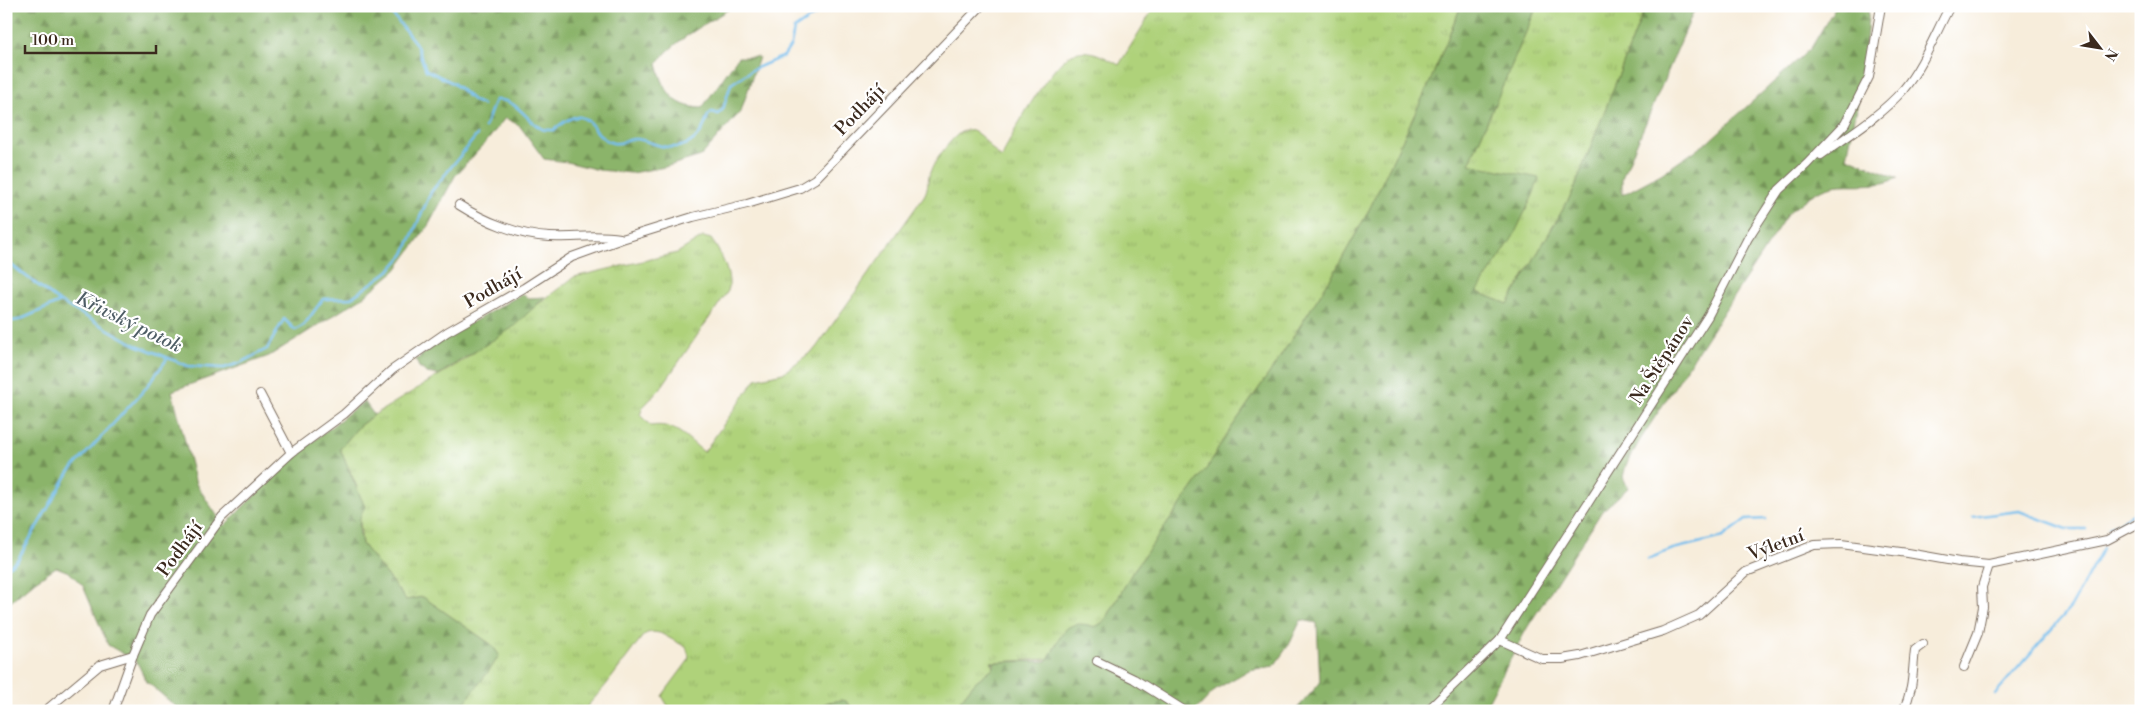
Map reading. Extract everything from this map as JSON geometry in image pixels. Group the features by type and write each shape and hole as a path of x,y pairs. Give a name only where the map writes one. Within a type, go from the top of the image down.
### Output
{"street":[{"name":"Podhájí","path":"113,711 150,615 222,517 291,453 344,414 392,370 446,332 524,288 572,257 693,217 748,204 794,190 815,179 981,6"},
{"name":"Na Štěpánov","path":"1427,711 1500,640 1708,316 1753,230 1779,190 1845,124 1869,77 1882,6"},
{"path":"1807,164 1854,132 1888,105 1903,90 1915,73 1950,6"},
{"path":"459,205 491,222 549,237 608,236 622,239"},
{"path":"260,394 291,453"},
{"name":"Výletní","path":"1500,640 1542,659 1562,659 1663,631 1699,615 1746,572 1814,545 1841,544 1990,565 2107,540 2141,522"},
{"path":"1964,667 1978,633 1982,607 1982,587 1990,565"},
{"path":"1903,711 1910,695 1914,673 1915,650 1923,644"},
{"path":"45,711 100,665 133,655"},
{"path":"1097,661 1134,679 1185,711"}],"green space":[{"path":"6,6 733,6 672,47 657,64 666,89 676,100 692,107 702,108 738,57 759,57 741,111 701,156 665,167 631,173 599,170 567,162 544,159 519,125 505,118 455,176 428,226 396,270 363,297 269,356 172,391 196,484 224,526 292,458 364,401 374,415 359,426 340,449 365,507 360,520 362,544 406,600 423,597 492,645 499,655 458,711 181,711 146,681 137,662 108,645 83,586 69,572 56,567 35,581 6,606"},
{"path":"1155,6 1461,6 1430,82 1368,212 1334,273 1275,365 1223,440 1209,465 1132,573 1105,621 1095,627 1076,625 1069,627 1060,637 1048,659 992,662 994,667 975,682 952,711 864,711 853,709 846,701 829,702 807,711 671,711 662,696 688,661 689,656 686,647 660,633 653,632 647,633 642,637 606,685 583,711 458,711 499,655 492,645 423,597 406,600 362,544 357,487 340,449 359,426 464,360 574,277 677,253 703,237 711,239 722,257 729,279 728,291 660,389 643,407 640,415 651,426 667,426 680,432 704,452 756,379 783,373 815,349 924,196 931,170 937,159 959,133 965,130 975,132 1002,158 1032,101 1064,60 1072,54 1091,52 1119,65"},
{"path":"1461,6 1534,6 1535,11 1469,164 1539,178 1513,237 1477,292 1508,304 1573,192 1643,13 1627,6 1696,6 1622,178 1622,195 1661,174 1708,142 1811,48 1836,6 1869,6 1863,78 1847,157 1898,178 1877,184 1832,186 1817,192 1786,216 1640,440 1626,465 1623,477 1628,488 1602,511 1527,628 1483,711 1295,711 1320,683 1317,623 1301,620 1290,643 1274,666 1249,670 1216,689 1195,711 1176,711 1170,708 1165,711 952,711 975,682 994,667 994,663 991,662 1046,661 1068,628 1083,624 1095,627 1105,621 1132,573 1209,465 1223,440 1275,365 1334,273 1368,212 1430,82"},
{"path":"1534,6 1627,6 1643,13 1573,192 1508,304 1477,292 1500,256 1469,164 1535,11"},
{"path":"522,294 529,298 545,297 512,328 438,375 427,373 419,367 416,360 438,342"},
{"path":"846,701 853,709 864,711 807,711 829,702"}],"waterway":[{"path":"386,6 416,44 426,70 453,83 474,101 483,105"},
{"name":"Křivský potok","path":"485,127 495,100 503,100 515,106 543,129 554,130 566,121 576,117 583,118 589,122 605,140 613,143 635,139 664,147 683,146 699,134 708,115 712,112 718,114 723,109 731,84 752,70 784,56 791,45 794,29 816,14 820,6"},
{"name":"Křivský potok","path":"6,322 19,320 60,302 134,344 188,366 224,368 240,363 267,349 284,319 295,330 304,325 323,299 351,298 390,270 404,254 431,192 477,135"},
{"path":"6,261 60,302"},
{"path":"6,569 18,559 69,472 146,388 167,359"},
{"path":"2109,527 2141,509"},
{"path":"1973,517 2019,511 2067,529 2086,529"},
{"path":"1648,559 1673,549 1723,537 1746,520 1766,519"},
{"path":"1995,694 2071,607 2103,548"}]}
